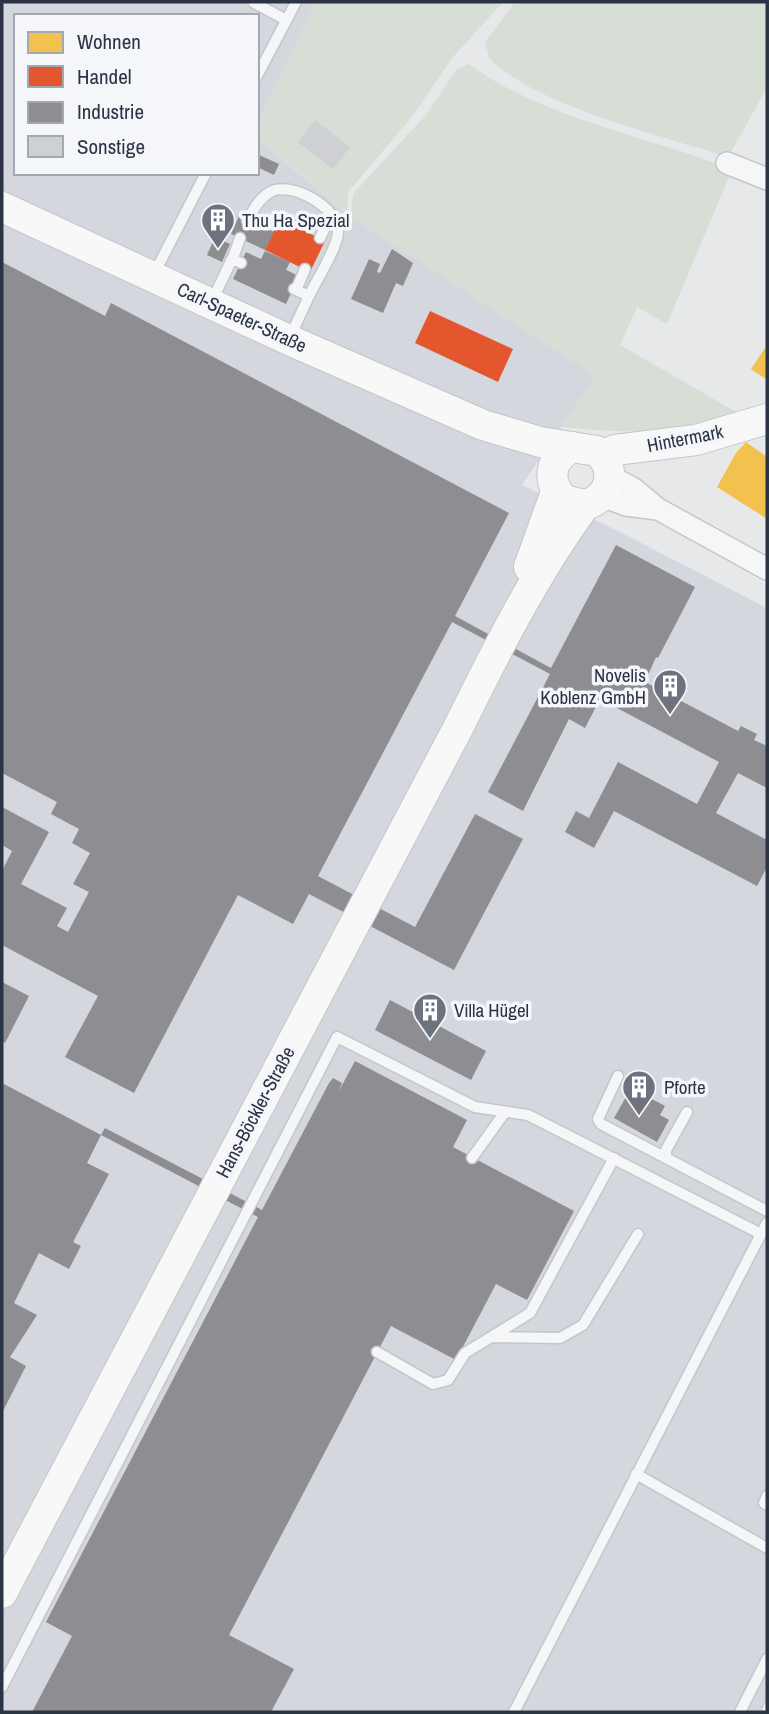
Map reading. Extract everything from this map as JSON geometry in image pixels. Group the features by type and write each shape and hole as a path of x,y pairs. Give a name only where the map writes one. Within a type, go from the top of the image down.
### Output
{"main road":[{"name":"Carl-Spaeter-Straße","path":"2,206 289,340 483,425 540,442 589,447 600,483 573,504 531,461 483,425"},
{"name":"Hintermark","path":"600,483 615,450 695,439 767,419"},
{"path":"554,482 559,456 573,447"},
{"name":"Hans-Böckler-Straße","path":"506,629 554,482"},
{"name":"Hans-Böckler-Straße","path":"2,1593 458,727 506,629 555,547 600,483"}],"street":[{"path":"727,163 767,179"},
{"name":"Carl-Spaeter-Straße","path":"600,483 626,505 658,509 767,569"}],"lane":[{"path":"253,2 286,20"},
{"path":"259,72 296,2"},
{"path":"153,276 205,175"},
{"path":"247,220 261,198 274,190 289,190 328,210 336,222 338,234 289,340"},
{"path":"320,238 330,219 328,210"},
{"path":"211,302 236,262 240,238"},
{"path":"305,269 295,289 309,296"},
{"path":"2,1687 337,1037 475,1107 528,1115 761,1234"},
{"path":"618,1076 598,1119 601,1124 767,1211"},
{"path":"472,1158 505,1112"},
{"path":"666,1158 666,1150 687,1112"},
{"path":"377,1352 433,1384 448,1380 466,1353 530,1313 614,1157"},
{"path":"514,1712 767,1223"},
{"path":"491,1337 559,1338 583,1325 638,1234"},
{"path":"636,1474 767,1548"},
{"path":"767,1496 764,1503 767,1505"},
{"path":"740,1712 767,1659"}],"shaded area":[{"name":"Novelis Koblenz GmbH","path":"2,2 316,2 259,120 259,14 14,14 14,175 259,175 259,141 351,217 596,376 522,485 767,608 767,1712 2,1712"},
{"path":"316,2 503,2 453,57 411,118 348,192 347,213 259,141 259,120"},
{"path":"515,2 767,2 767,88 728,157 602,118 538,91 489,58 485,42"},
{"path":"469,64 531,100 563,113 732,170 667,324 637,307 620,345 745,417 677,430 608,431 561,427 596,376 351,217 353,194 425,116 457,69"}],"building: Wohnen":[{"path":"767,345 767,380 751,369"},
{"path":"746,442 767,457 767,519 717,487 736,453"}],"building: Handel":[{"path":"282,212 306,224 303,230 325,241 310,272 265,250"},
{"path":"430,311 513,349 498,382 415,343"}],"building: Industrie":[{"path":"259,155 279,164 274,175 259,168"},
{"path":"239,216 274,232 265,250 231,234"},
{"name":"Thu Ha Spezial","path":"215,237 230,244 222,262 207,255"},
{"path":"392,249 413,263 403,286 396,283 383,313 351,299 369,259 380,264 377,272 380,273"},
{"path":"265,251 290,262 286,270 299,276 286,304 233,279 246,252 261,259"},
{"path":"2,262 105,316 111,303 509,513 455,616 551,668 616,545 695,587 645,682 738,731 741,726 757,734 754,740 767,746 767,788 738,773 716,813 767,840 767,867 757,886 614,811 594,848 565,832 576,811 589,818 618,762 697,804 719,762 600,699 585,728 569,719 523,811 488,792 550,674 452,622 318,876 415,927 475,814 523,839 454,970 309,894 293,924 238,895 134,1093 65,1057 98,996 2,945 2,871 12,851 2,845 2,807 49,832 21,884 67,908 57,926 68,932 89,892 73,884 90,853 72,843 79,829 51,814 57,802 2,773"},
{"path":"2,982 29,996 5,1043 2,1041"},
{"name":"Villa Hügel","path":"390,1000 486,1051 471,1080 375,1030"},
{"path":"355,1061 467,1120 453,1147 574,1211 527,1300 496,1284 456,1360 391,1326 229,1635 294,1669 271,1712 32,1712 72,1636 46,1622 258,1217 101,1135 105,1128 262,1210 329,1083 333,1078 342,1083 339,1091"},
{"path":"2,1083 101,1135 87,1163 109,1174 73,1242 81,1246 69,1269 39,1253 14,1303 37,1315 10,1357 26,1366 2,1413"},
{"name":"Pforte","path":"631,1088 665,1106 660,1115 669,1120 657,1142 614,1118"}],"building: Sonstige":[{"path":"315,120 350,147 333,169 298,142"}],"railway":[{"path":"764,1712 767,1705"}],"place":[{"name":"Thu Ha Spezial","path":"218,250"},
{"name":"Novelis Koblenz GmbH","path":"670,716"},
{"name":"Villa Hügel","path":"430,1040"},
{"name":"Pforte","path":"639,1117"}]}
